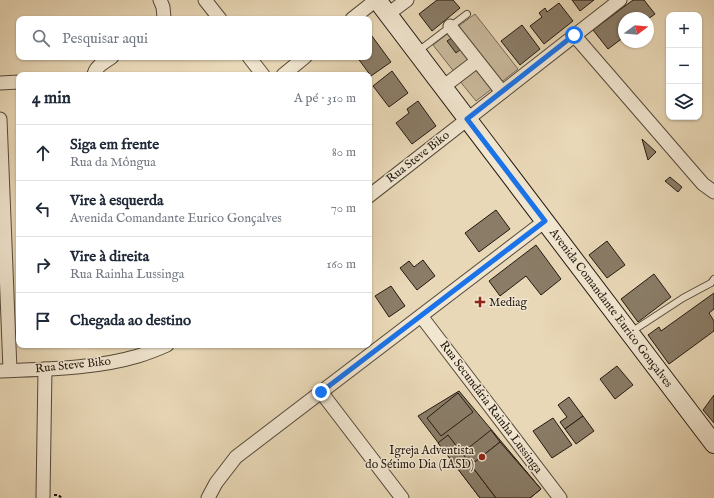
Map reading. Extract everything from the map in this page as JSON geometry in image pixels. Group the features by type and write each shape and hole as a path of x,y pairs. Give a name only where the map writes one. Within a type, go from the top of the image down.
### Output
{"main road":[{"name":"Avenida Comandante Eurico Gonçalves","path":"377,0 714,444"}],"street":[{"path":"160,0 163,7 164,16"},
{"path":"205,0 218,16"},
{"path":"356,16 377,0"},
{"path":"388,14 407,0"},
{"name":"Rua Steve Biko","path":"372,194 620,0"},
{"path":"450,26 502,92"},
{"path":"574,35 703,184 714,192"},
{"path":"94,72 100,64 107,60"},
{"path":"251,60 261,72"},
{"path":"287,72 301,60"},
{"path":"443,87 477,61"},
{"path":"0,83 16,82"},
{"path":"0,119 5,370"},
{"path":"208,498 216,483 236,457 545,221"},
{"name":"Rua Secundária Rainha Lussinga","path":"422,316 560,498"},
{"name":"Rua Steve Biko","path":"5,370 45,369 114,362 139,356 159,348"},
{"path":"43,496 45,369"},
{"path":"321,392 396,496"}],"lane":[{"path":"417,52 467,14"},
{"path":"630,333 683,298 711,283 714,279"}],"shaded area":[{"path":"475,14 518,69 499,84 456,28"},
{"path":"450,32 471,60 455,73 433,45"},
{"path":"476,66 493,88 476,101 459,80"}],"building":[{"path":"437,0 453,0 460,8 432,31 419,14"},
{"path":"572,0 594,0 580,11"},
{"path":"633,0 644,0 653,12 618,12 618,42 608,49 593,30"},
{"path":"559,3 573,21 544,44 530,26 542,17 539,13 545,8 547,12"},
{"path":"522,25 540,49 520,65 501,41"},
{"path":"372,36 391,62 372,75 372,72 368,72 359,60 372,60"},
{"path":"453,37 462,48 456,53 447,41"},
{"path":"392,71 408,93 389,107 373,86"},
{"path":"418,101 436,126 412,144 396,123 409,113 407,109"},
{"path":"642,139 656,152 648,160"},
{"path":"670,177 682,187 678,192 665,181"},
{"path":"496,210 510,229 479,252 465,233"},
{"path":"607,241 625,265 607,278 589,255"},
{"path":"536,245 561,279 541,295 526,276 500,296 489,281"},
{"path":"423,260 435,276 417,290 400,268 409,261 414,267"},
{"path":"654,274 671,297 638,322 621,299"},
{"path":"391,286 405,306 389,317 375,296"},
{"path":"714,293 714,309 709,313 714,321 714,331 669,364 648,335 659,327 661,331"},
{"path":"617,366 633,385 615,399 600,379"},
{"name":"Igreja Adventista do Sétimo Dia (IASD)","path":"459,391 541,489 530,498 480,498 418,416"},
{"path":"458,393 473,412 441,436 427,418"},
{"path":"714,395 714,423 703,410"},
{"path":"569,397 583,416 565,429 560,422 567,417 558,405"},
{"path":"583,416 594,431 576,444 565,429"},
{"path":"553,418 572,445 552,458 533,431"},
{"path":"491,430 500,442 471,465 462,453"},
{"path":"448,435 496,498 480,498 438,443"},
{"path":"500,442 541,489 530,498 496,498 471,465"}],"place":[{"name":"Mediag","path":"480,302"},
{"name":"Igreja Adventista do Sétimo Dia (IASD)","path":"482,457"}],"route":[{"path":"321,392 545,221 467,119 574,35"}]}
